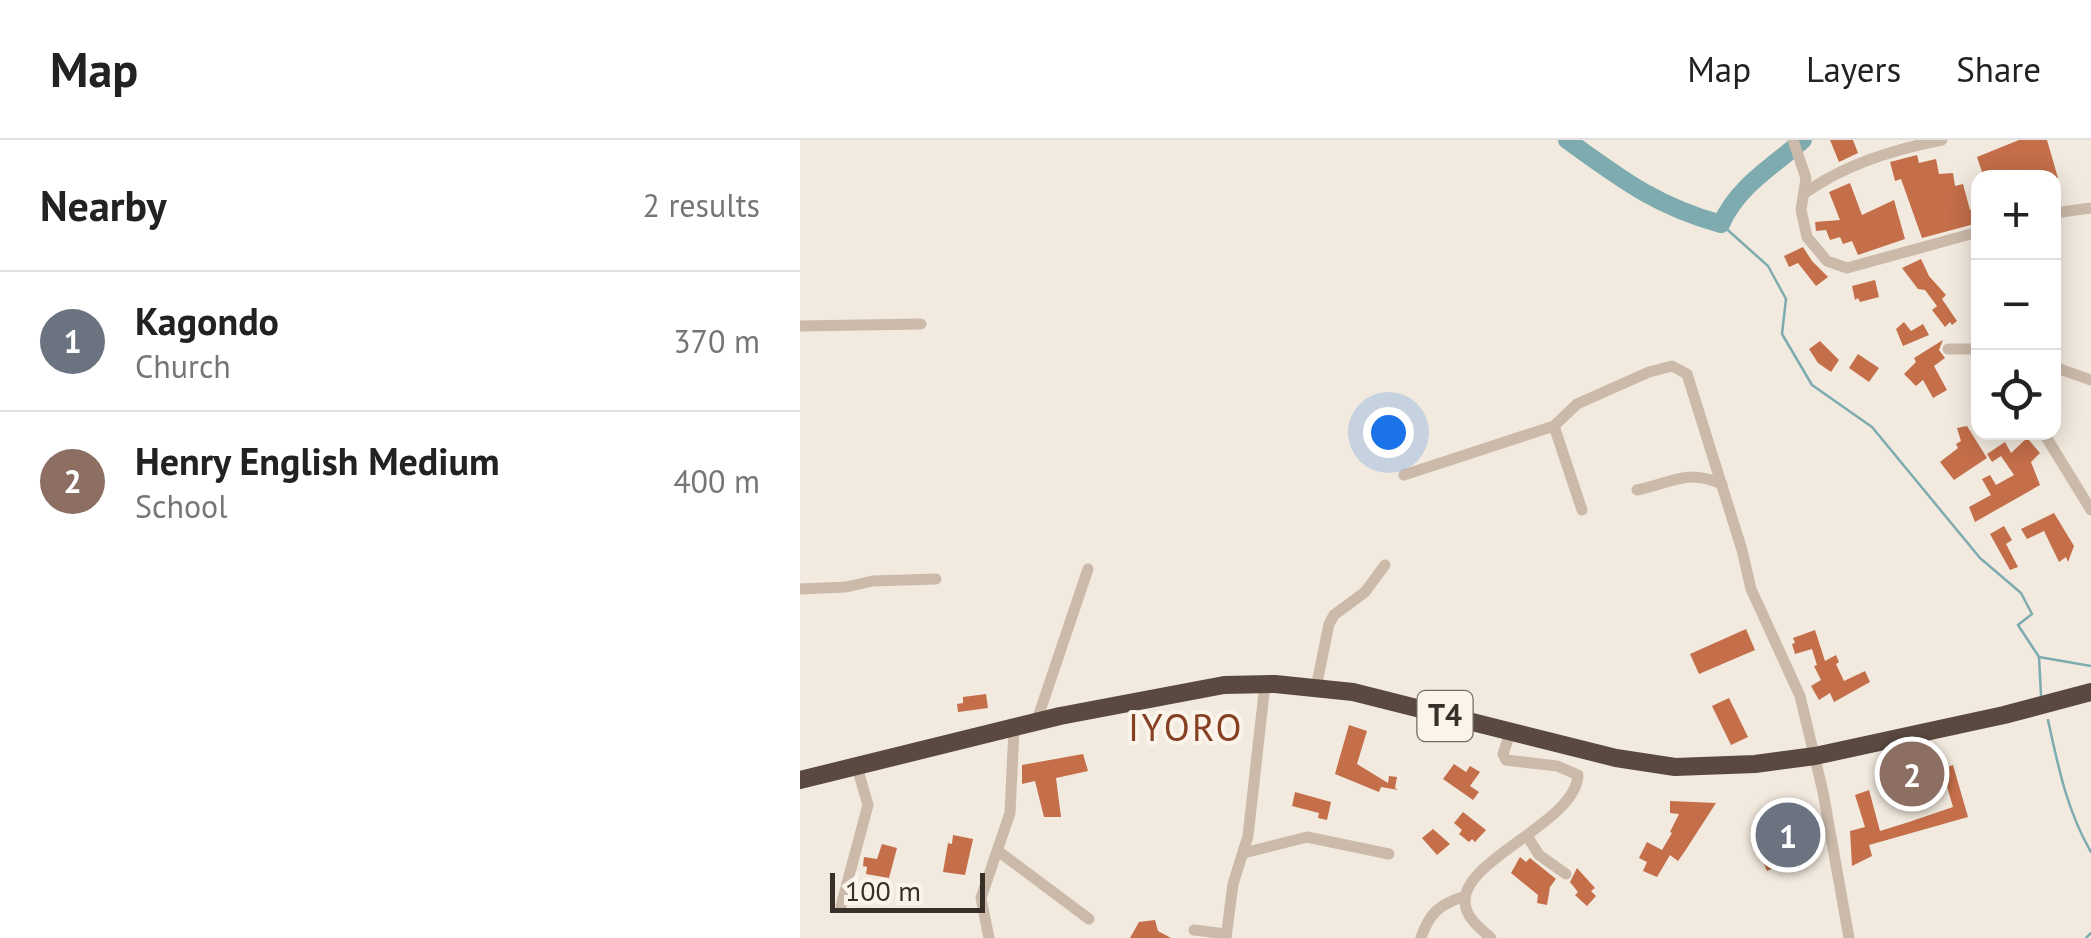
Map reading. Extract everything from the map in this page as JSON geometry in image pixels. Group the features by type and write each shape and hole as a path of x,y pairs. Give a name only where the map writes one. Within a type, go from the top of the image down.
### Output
{"highway":[{"name":"T4","path":"800,780 1200,688 1265,684 1353,692 1510,734 1675,767 1741,765 1815,756 2091,692"}],"street":[{"path":"1792,140 1803,164 1805,193 1801,210 1807,237 1827,261 1847,268 1971,234"},
{"path":"1805,193 1835,175 1881,156 1942,140"},
{"path":"2061,212 2091,208"},
{"path":"800,326 921,324"},
{"path":"1948,349 1971,350"},
{"path":"1404,475 1554,426 1578,404 1660,369 1672,366 1687,374 1751,589 1789,666 1815,756 1849,938"},
{"path":"2061,370 2091,392"},
{"path":"2068,374 2091,380"},
{"path":"1554,426 1582,510"},
{"path":"2048,440 2091,510"},
{"path":"1637,490 1687,475 1722,484"},
{"path":"1316,688 1329,624 1365,592 1385,566"},
{"path":"1036,723 1088,569"},
{"path":"800,590 846,587 873,580 936,579"},
{"path":"1194,930 1226,936 1233,884 1244,853 1265,684"},
{"path":"989,938 981,898 1010,813 1014,729"},
{"path":"1491,938 1466,909 1465,896 1470,884 1577,788 1578,776 1557,766 1506,760 1503,754 1510,734"},
{"path":"841,906 868,805 856,767"},
{"path":"1527,836 1540,856 1566,874"},
{"path":"1244,853 1306,837 1390,854"},
{"path":"998,851 1088,919"},
{"path":"1420,938 1438,907 1465,896"}],"building":[{"path":"1830,140 1853,140 1858,153 1839,162"},
{"path":"2019,140 2047,140 2056,170 1981,170 1977,157"},
{"path":"1917,155 1919,163 1936,159 1939,174 1953,173 1955,186 1963,184 1971,225 1922,238 1901,179 1895,181 1890,162"},
{"path":"1850,183 1862,215 1894,200 1905,239 1858,255 1852,241 1843,244 1840,237 1830,240 1826,230 1816,231 1815,222 1840,220 1829,192"},
{"path":"1803,247 1828,277 1816,286 1798,263 1789,267 1784,256"},
{"path":"1921,259 1929,276 1946,295 1942,299 1957,321 1952,325 1950,322 1945,327 1932,310 1937,306 1902,268"},
{"path":"1875,280 1879,297 1855,300 1852,286"},
{"path":"1904,322 1911,331 1923,324 1929,335 1903,346 1896,329"},
{"path":"1943,340 1939,350 1945,358 1934,366 1947,390 1933,398 1923,380 1916,386 1904,374 1916,362 1914,358"},
{"path":"1820,341 1839,360 1831,372 1818,363 1809,349"},
{"path":"1858,354 1879,368 1869,382 1849,368"},
{"path":"1967,426 1971,440 1976,440 1987,458 1954,480 1940,462 1958,448 1956,444 1961,441 1957,428"},
{"path":"2029,440 2040,453 2031,462 2040,485 1975,522 1969,507 1991,495 1982,479 1990,475 1996,485 2014,475 2001,456 1992,462 1987,454 2005,442 2011,453"},
{"path":"2054,513 2074,546 2068,562 2066,557 2059,562 2044,531 2027,539 2021,529"},
{"path":"2004,526 2012,540 2006,544 2018,567 2010,570 1990,534"},
{"path":"1746,629 1755,650 1699,674 1690,654"},
{"path":"1815,630 1825,661 1836,655 1844,681 1865,671 1870,682 1834,702 1830,693 1819,700 1811,686 1821,680 1812,649 1795,654 1792,644 1793,638"},
{"path":"986,694 988,708 958,712 957,704 963,703 963,697"},
{"path":"1729,698 1748,737 1731,745 1712,706"},
{"path":"1349,725 1367,731 1357,764 1388,783 1389,776 1397,777 1398,790 1381,787 1379,792 1335,774"},
{"path":"1083,754 1088,771 1056,778 1061,817 1044,817 1035,781 1022,784 1022,765"},
{"path":"1454,764 1466,772 1470,766 1480,772 1470,786 1479,792 1473,800 1443,779"},
{"path":"1953,765 1968,817 1869,845 1872,856 1852,866 1850,831 1865,827 1855,795 1869,790 1880,831 1953,807 1942,769"},
{"path":"1295,792 1331,802 1327,820 1318,818 1319,813 1292,806"},
{"path":"1670,801 1716,803 1678,861 1670,855 1657,877 1643,871 1647,862 1639,858 1647,842 1662,850 1672,833 1679,814 1670,813"},
{"path":"1463,812 1486,830 1475,842 1459,834 1462,830 1454,823"},
{"path":"1433,829 1450,844 1437,855 1422,838"},
{"path":"1794,833 1806,858 1798,862 1796,858 1767,871 1758,850"},
{"path":"953,835 973,839 965,875 943,872"},
{"path":"882,844 897,848 889,878 866,874 867,867 863,866 864,857 877,859"},
{"path":"1520,857 1526,862 1530,858 1556,879 1550,887 1547,905 1537,903 1538,895 1511,873"},
{"path":"1577,868 1595,888 1591,891 1596,896 1587,906 1575,895 1578,892 1570,882"},
{"path":"1155,920 1158,931 1171,938 1130,938 1139,922"}],"waterway":[{"path":"1567,140 1658,200 1721,224 1746,188 1803,140"},
{"path":"1721,224 1768,266 1786,299 1782,334 1812,385 1872,427 1980,558 2021,593 2032,614 2018,625 2039,657 2041,695"},
{"path":"2039,657 2091,666"},
{"path":"2048,720 2069,804 2091,852"},
{"path":"2086,938 2091,933"}],"place":[{"name":"Henry English Medium","path":"1912,774"},
{"name":"Kagondo","path":"1788,835"}],"district":[{"name":"IYORO","path":"1186,728"}]}
